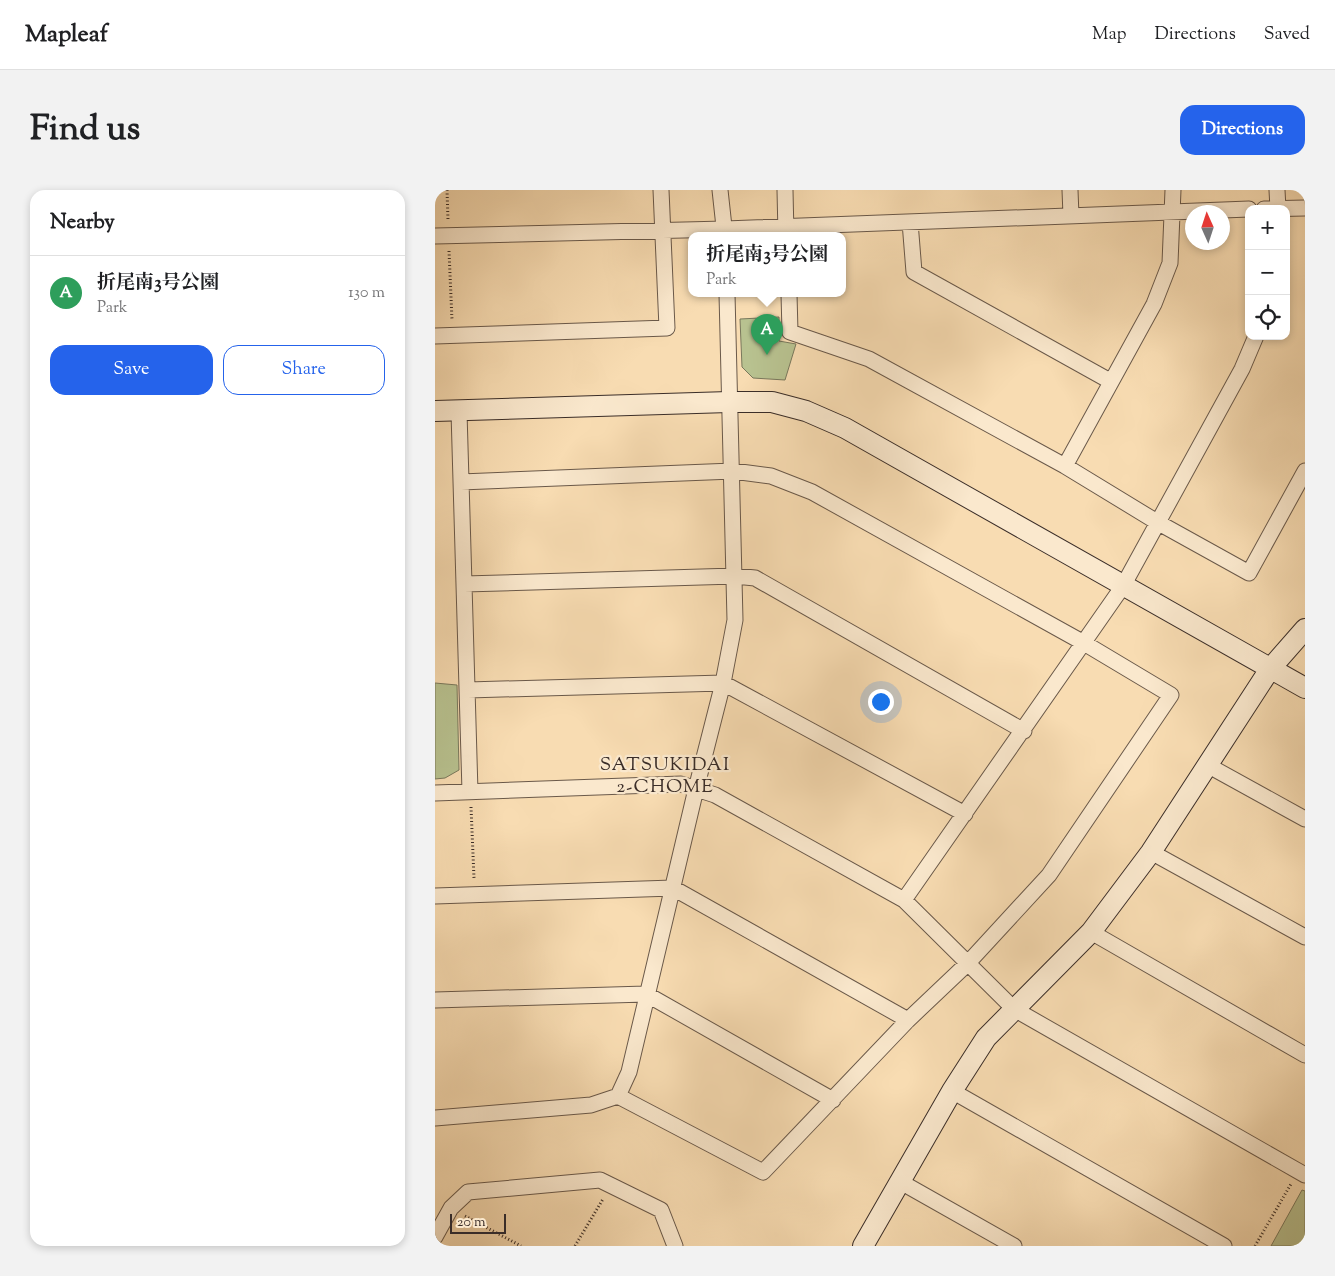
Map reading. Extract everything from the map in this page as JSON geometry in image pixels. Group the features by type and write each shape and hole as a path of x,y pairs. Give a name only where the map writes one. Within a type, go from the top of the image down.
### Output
{"street":[{"path":"435,336 667,328 661,190"},
{"path":"720,190 725,232"},
{"path":"785,190 786,231"},
{"path":"1069,190 1071,216"},
{"path":"1065,466 1154,304 1170,263 1174,212 1173,190"},
{"path":"1277,190 1278,205"},
{"path":"1290,209 1305,208"},
{"path":"756,232 910,222 1245,209"},
{"path":"910,222 914,272 1110,381"},
{"path":"442,236 663,230 704,232"},
{"path":"618,1096 629,1072 646,994 723,683 735,620 733,472 729,402 727,297"},
{"path":"789,297 790,332 869,359 1065,466 1157,522 1249,573 1305,471"},
{"path":"904,900 1123,586 1242,369 1254,340"},
{"path":"435,411 459,412 729,402 772,402 806,411 845,428 1305,688"},
{"path":"459,412 470,792"},
{"path":"435,1118 591,1105 618,1096 763,1172 908,1020 967,964 1049,874 1171,695 1084,644 812,492 771,476 733,472 461,482"},
{"path":"464,584 735,576 755,578 1023,731"},
{"path":"863,1246 899,1181 985,1038 1091,932 1151,852 1209,766 1270,669 1305,629"},
{"path":"468,690 723,683 965,814"},
{"path":"1209,766 1305,819"},
{"path":"435,793 681,784 715,795 904,900 1014,1009 1302,1173"},
{"path":"1151,852 1305,937"},
{"path":"435,896 673,888 908,1020"},
{"path":"1091,932 1305,1055"},
{"path":"435,1000 646,994 833,1100"},
{"path":"952,1091 1224,1246"},
{"path":"435,1237 451,1208 468,1192 600,1180 661,1210 675,1246"},
{"path":"899,1181 1014,1246"}],"path":[{"path":"447,190 442,236 453,336"},
{"path":"470,792 475,895"},
{"path":"1255,1246 1302,1173"},
{"path":"575,1246 611,1184"},
{"path":"451,1208 521,1246"}],"green space":[{"path":"779,317 779,341 796,344 785,380 753,378 742,367 740,319"},
{"path":"435,683 457,685 459,770 445,778 435,779"},
{"path":"1302,1190 1305,1191 1305,1246 1271,1246"}],"place":[{"name":"折尾南3号公園","path":"767,355"}],"district":[{"name":"SATSUKIDAI 2-CHOME","path":"665,774"}]}
